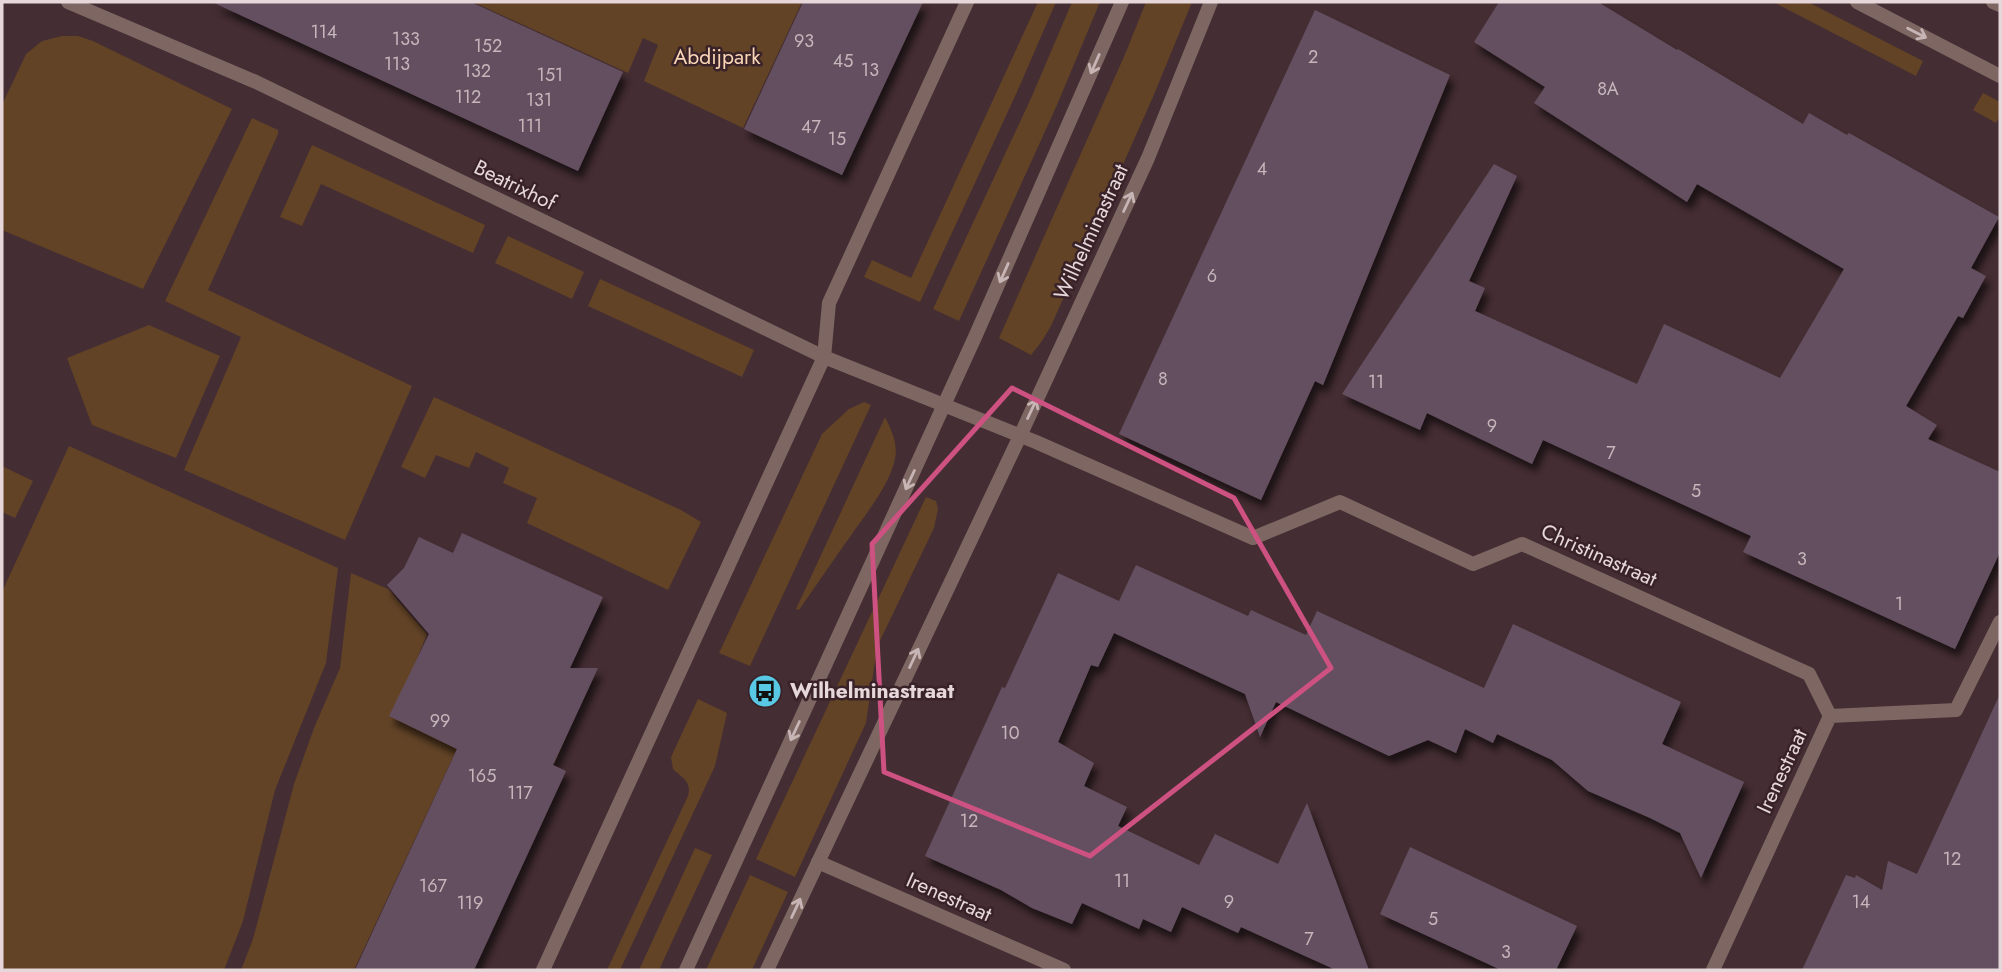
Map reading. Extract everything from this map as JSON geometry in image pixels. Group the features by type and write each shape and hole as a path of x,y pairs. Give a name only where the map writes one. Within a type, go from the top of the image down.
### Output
{"street":[{"name":"Beatrixhof","path":"68,2 256,82 824,357 944,405"},
{"path":"543,970 824,357 829,303 967,2"},
{"path":"686,970 944,405 1122,2"},
{"name":"Wilhelminastraat","path":"767,970 1020,436 1148,158 1210,2"},
{"path":"1857,2 2000,76"},
{"path":"1993,2 2000,5"},
{"name":"Christinastraat","path":"944,405 1253,538 1340,502 1473,564 1522,544 1809,674 1830,716"},
{"name":"Irenestraat","path":"1713,970 1830,716 1956,710 2000,622"},
{"name":"Irenestraat","path":"818,862 1065,970"}],"highlighted area":[{"path":"1012,388 1234,498 1331,668 1090,856 884,772 872,544"}],"green space":[{"name":"Abdijpark","path":"473,2 802,2 743,128 644,81 658,45 643,38 628,73"},
{"path":"1038,2 1056,2 920,302 864,277 872,260 911,278"},
{"path":"1072,2 1100,2 1057,105 959,321 933,309 1032,96"},
{"path":"1146,2 1192,2 1153,97 1051,326 1031,355 999,338"},
{"path":"1773,2 1808,2 1923,61 1916,76"},
{"path":"62,36 78,36 93,41 232,109 143,289 2,230 2,105 26,54 42,41"},
{"path":"1983,93 2000,102 2000,120 1996,123 1973,110"},
{"path":"252,118 278,130 278,134 208,290 412,386 345,540 184,470 241,337 165,301"},
{"path":"312,145 485,225 473,253 321,184 302,226 280,217"},
{"path":"508,236 584,272 572,299 495,263"},
{"path":"600,279 754,350 742,377 588,306"},
{"path":"149,325 220,356 176,458 92,425 67,358"},
{"path":"434,397 681,510 701,522 668,590 527,523 537,498 503,483 509,468 476,452 469,468 436,455 425,478 401,467"},
{"path":"864,402 871,405 750,666 719,653 822,434 849,409"},
{"path":"885,417 896,448 888,478 799,610 796,609"},
{"path":"69,446 338,568 326,663 275,790 243,921 224,970 2,970 2,592"},
{"path":"2,466 33,481 15,518 2,512"},
{"path":"926,497 936,501 938,509 934,528 877,647 866,723 795,877 756,859"},
{"path":"351,573 388,589 427,634 414,666 567,735 555,764 468,725 354,970 241,970 253,939 294,784 340,668"},
{"path":"698,699 727,713 715,766 620,970 607,970 688,796 689,787 673,769 671,757"},
{"path":"695,848 712,855 659,970 639,970"},
{"path":"750,875 788,892 752,970 706,970"}],"building":[{"path":"212,2 471,2 623,72 578,171"},
{"path":"803,2 923,2 842,175 744,129"},
{"path":"1499,2 1598,2 1803,124 1809,113 1999,217 1971,268 1986,276 1963,318 1958,316 1906,406 1937,425 1928,439 2000,472 2000,552 1955,649 1743,552 1751,536 1543,440 1532,464 1427,413 1420,430 1342,394 1494,164 1517,176 1469,281 1485,288 1475,311 1637,384 1664,324 1780,378 1844,269 1697,184 1687,202 1534,103 1545,87 1474,42"},
{"path":"1315,10 1450,75 1323,385 1315,381 1261,500 1119,434"},
{"path":"462,533 603,597 570,668 598,668 553,765 566,771 474,970 355,970 457,749 389,716 429,634 387,585 404,568 419,537 453,553"},
{"path":"1136,565 1248,616 1251,610 1306,635 1317,611 1484,688 1513,624 1681,702 1662,744 1744,782 1701,878 1680,833 1588,791 1552,760 1497,734 1493,743 1465,729 1456,753 1428,740 1389,756 1276,702 1260,737 1245,694 1114,633 1098,667 1091,665 1058,742 1094,763 1084,786 1127,807 1118,826 1199,865 1215,834 1278,864 1307,803 1369,970 1336,970 1241,927 1238,933 1182,907 1171,932 1143,919 1139,929 1082,903 1072,924 1032,908 1001,890 925,856 1002,687 1005,688 1058,573 1119,601"},
{"path":"2000,694 2000,970 1802,970 1846,875 1855,878 1856,875 1882,890 1888,861 1917,874"},
{"path":"1410,847 1577,926 1556,970 1501,970 1380,914"}],"place":[{"name":"Wilhelminastraat","path":"765,691"}]}
